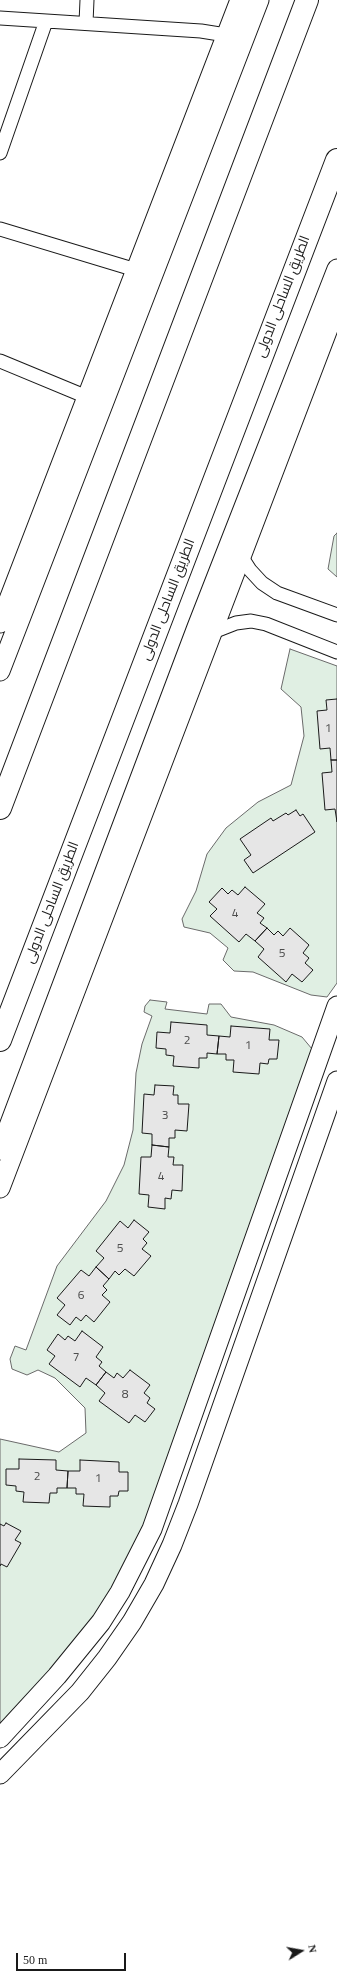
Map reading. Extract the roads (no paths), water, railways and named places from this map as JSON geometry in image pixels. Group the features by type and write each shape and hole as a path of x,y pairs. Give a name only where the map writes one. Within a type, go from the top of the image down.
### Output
{"highway":[{"path":"0,808 308,0"},
{"name":"الطريق الساحلى الدولى","path":"0,1040 337,160"}],"main road":[{"path":"1,619 240,0"},
{"path":"0,671 258,0"},
{"path":"0,1150 197,628 337,269"},
{"path":"0,1188 337,305"},
{"path":"0,1738 80,1650 120,1592 152,1529 213,1357 334,1027 337,1006"},
{"path":"0,1774 80,1692 107,1658 132,1622 154,1584 172,1545 337,1081"},
{"path":"213,1357 237,1365"},
{"path":"205,1380 229,1388"}],"street":[{"path":"86,23 87,0"},
{"path":"0,18 201,31 226,35"},
{"path":"0,153 46,21"},
{"path":"0,229 136,270"},
{"path":"0,361 87,396"},
{"path":"241,556 250,570 262,583 277,593 337,615"},
{"path":"212,632 236,623 251,621 266,624 337,652"}]}
